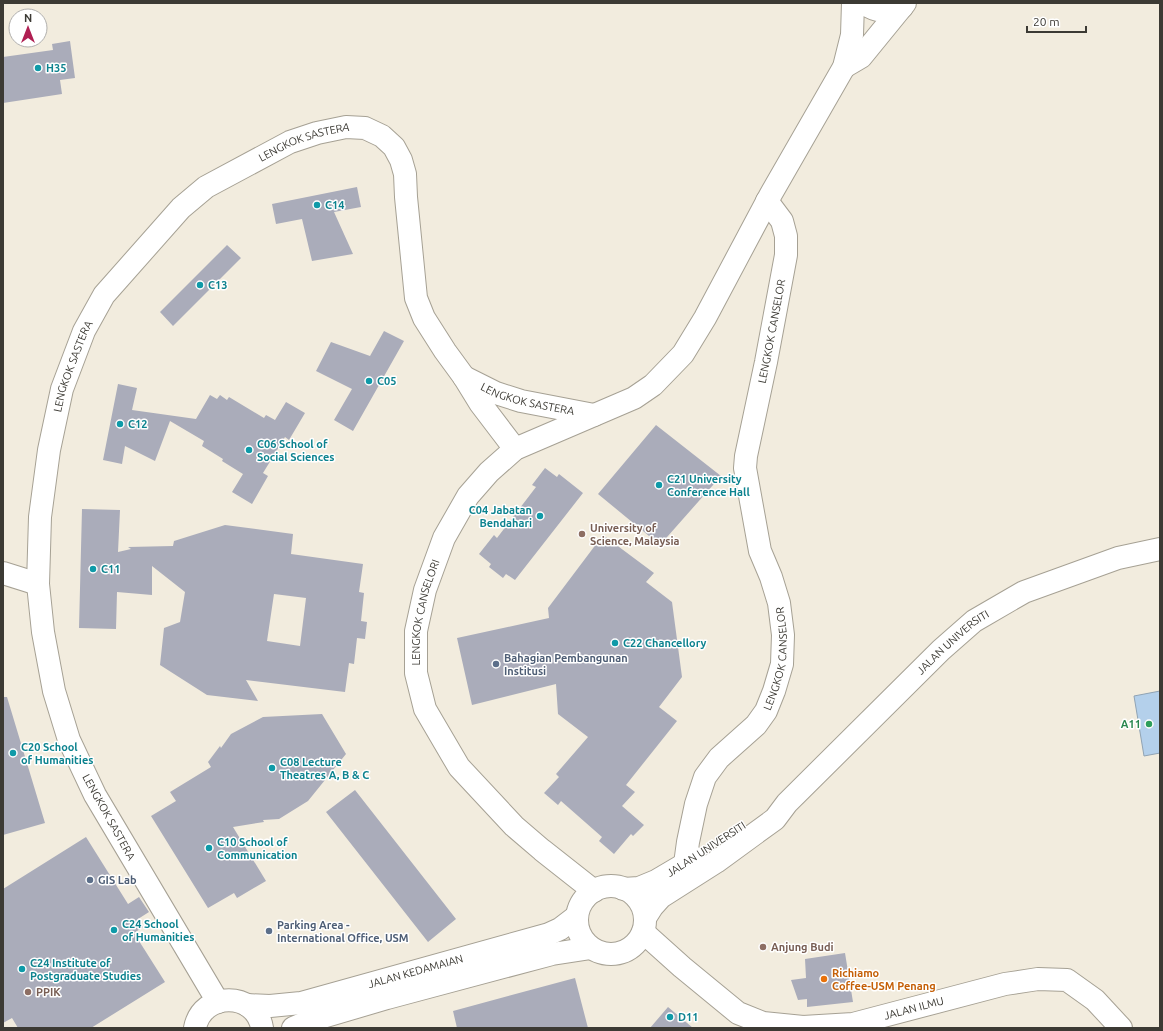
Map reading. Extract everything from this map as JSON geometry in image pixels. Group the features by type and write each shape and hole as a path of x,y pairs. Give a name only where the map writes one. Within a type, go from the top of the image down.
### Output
{"street":[{"path":"844,67 852,35 853,3"},
{"path":"863,3 875,9 887,12 903,5"},
{"path":"844,67 861,57 903,5"},
{"name":"LENGKOK CANSELORI","path":"594,891 514,826 459,767 425,708 416,673 416,631 425,590 444,538 468,496 489,472 515,449 634,398 653,385 683,354 705,318 767,201 844,67"},
{"name":"LENGKOK SASTERA","path":"218,1002 95,795 69,740 54,691 43,632 38,584 40,517 49,450 62,389 84,331 104,295 181,208 206,187 290,142 317,133 346,127 365,128 382,136 394,147 401,160 405,174 416,298 424,318 480,403 515,449"},
{"name":"LENGKOK CANSELOR","path":"686,864 688,842 696,804 705,777 719,758 756,725 766,712 782,664 783,635 779,603 771,577 760,551 745,468 746,456 766,362 786,255 786,236 782,221 767,201"},
{"name":"LENGKOK SASTERA","path":"464,377 496,394 521,401 594,415"},
{"name":"JALAN UNIVERSITI","path":"644,925 652,907 662,896 716,862 776,819 787,802 941,650 974,621 1024,592 1118,558 1160,549"},
{"path":"3,573 38,584"},
{"name":"JALAN UNIVERSITI","path":"623,889 639,888 656,881 686,864 729,836 771,805 787,802"},
{"path":"613,886 623,889 634,895 641,906 644,925 637,942 628,950 609,954 600,952 591,948 583,939 578,928 577,916 580,906 594,891 613,886"},
{"name":"JALAN KEDAMAIAN","path":"218,1002 233,1000 247,1005 270,1006 300,1002 549,934 560,929 577,916"},
{"name":"JALAN ILMU","path":"644,925 682,967 738,1013 763,1023 803,1027 855,1026 1005,984 1038,978 1067,980 1095,1000 1121,1028"},
{"name":"JALAN KEDAMAIAN","path":"293,1028 309,1021 402,994 552,954 591,948"},
{"name":"JALAN ILMU","path":"628,950 682,967"},
{"path":"195,1028 198,1017 203,1010 218,1002"},
{"path":"247,1005 261,1022 262,1028"}],"water":[{"name":"A11","path":"1160,691 1160,753 1144,756 1134,696"}],"building":[{"name":"H35","path":"70,41 75,78 60,80 62,94 3,103 3,57 53,50 52,44"},
{"path":"357,187 361,207 334,212 353,254 312,261 302,219 276,224 272,204"},
{"name":"C13","path":"227,245 241,258 173,326 160,312"},
{"name":"C05","path":"384,331 404,341 353,431 334,420 352,389 316,371 331,342 370,356"},
{"name":"C06 School of Social Sciences","path":"118,384 137,388 132,410 196,419 210,395 217,399 220,395 227,400 229,397 264,418 266,415 275,420 286,402 305,413 289,440 285,437 263,473 268,476 252,504 232,492 243,474 202,446 204,441 170,421 155,461 125,446 122,464 103,460"},
{"name":"C21 University Conference Hall","path":"656,425 721,476 660,545 598,494"},
{"name":"C04 Jabatan Bendahari","path":"545,468 557,477 559,474 583,493 515,580 506,574 503,578 489,567 491,564 479,554 494,535 497,538 536,487 532,485"},
{"path":"82,509 120,510 118,552 131,549 128,547 173,546 174,541 225,525 293,534 291,554 363,564 359,592 364,593 361,621 367,622 365,639 357,638 354,664 349,663 345,692 246,680 258,701 207,695 160,665 164,628 180,622 185,592 152,566 152,595 117,592 116,629 79,628","holes":["274,594 306,598 300,646 267,641"]},
{"name":"C22 Chancellory","path":"603,535 654,573 646,582 672,602 682,677 659,707 677,721 626,785 635,792 622,806 644,825 633,836 631,834 614,854 599,841 602,837 561,801 558,805 544,793 559,777 556,774 588,737 558,714 556,684 472,705 457,638 549,618 548,608"},
{"name":"C20 School of Humanities","path":"3,697 7,697 45,823 3,835"},
{"path":"322,714 346,754 308,801 279,819 263,820 264,822 233,827 266,881 237,898 234,893 208,908 151,816 176,801 170,792 211,767 208,762 231,734 263,717"},
{"path":"355,790 456,919 428,942 326,812"},
{"name":"C24 School of Humanities","path":"86,837 128,904 139,897 149,912 138,919 143,927 134,933 165,982 91,1028 18,1028 12,1018 3,1023 3,889"},
{"name":"Richiamo Coffee-USM Penang","path":"845,953 853,1002 807,1007 807,999 798,1000 791,980 806,978 805,959"},
{"path":"575,978 588,1028 457,1028 453,1011"},
{"name":"D11","path":"668,1007 693,1028 650,1028"}],"place":[{"name":"H35","path":"38,68"},
{"name":"C14","path":"317,205"},
{"name":"C13","path":"200,285"},
{"name":"C05","path":"369,381"},
{"name":"C12","path":"120,424"},
{"name":"C06 School of Social Sciences","path":"249,450"},
{"name":"C21 University Conference Hall","path":"659,485"},
{"name":"C04 Jabatan Bendahari","path":"540,516"},
{"name":"University of Science, Malaysia","path":"582,534"},
{"name":"C11","path":"93,569"},
{"name":"C22 Chancellory","path":"615,643"},
{"name":"Bahagian Pembangunan Institusi","path":"496,664"},
{"name":"A11","path":"1149,724"},
{"name":"C20 School of Humanities","path":"13,753"},
{"name":"C08 Lecture Theatres A, B & C","path":"272,768"},
{"name":"C10 School of Communication","path":"209,848"},
{"name":"GIS Lab","path":"90,880"},
{"name":"C24 School of Humanities","path":"114,930"},
{"name":"Parking Area - International Office, USM","path":"269,931"},
{"name":"Anjung Budi","path":"763,947"},
{"name":"C24 Institute of Postgraduate Studies","path":"22,969"},
{"name":"Richiamo Coffee-USM Penang","path":"824,979"},
{"name":"PPIK","path":"28,992"},
{"name":"D11","path":"670,1017"}]}
